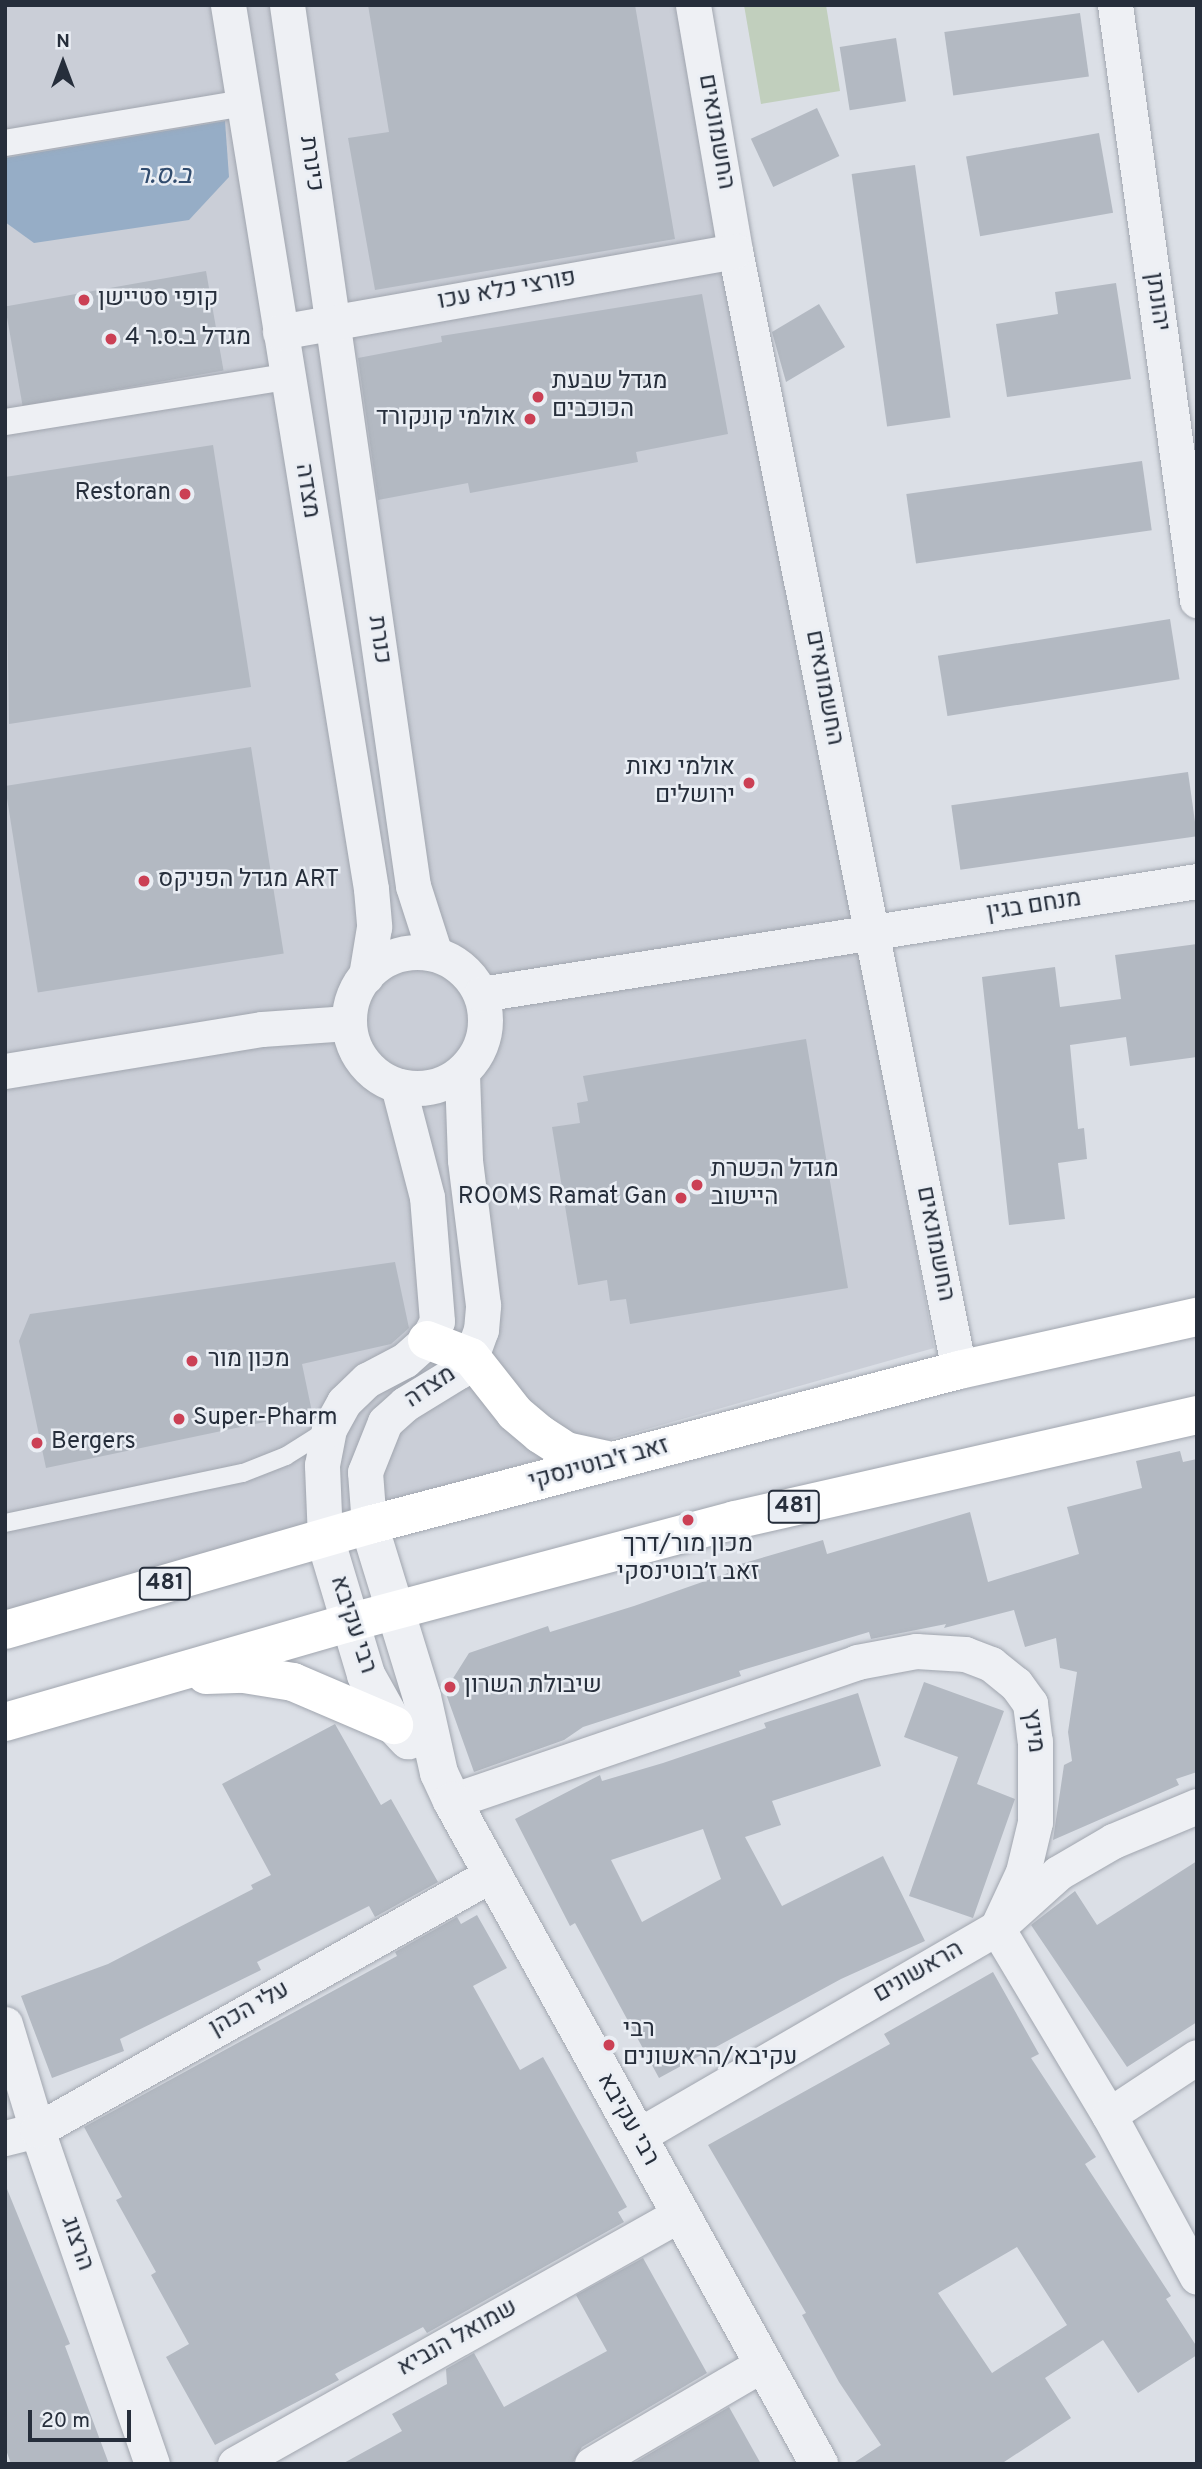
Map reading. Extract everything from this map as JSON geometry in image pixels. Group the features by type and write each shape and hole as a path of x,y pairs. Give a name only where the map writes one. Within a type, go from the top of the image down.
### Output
{"main road":[{"name":"זאב ז'בוטינסקי","path":"5,1630 369,1525 959,1370 1197,1317"},
{"path":"427,1340 471,1357 515,1413 566,1451 614,1461"},
{"name":"481","path":"5,1722 348,1623 735,1520 1197,1415"},
{"path":"166,1675 244,1674 293,1682 394,1725"}],"street":[{"name":"מצדה","path":"228,5 371,889 374,927 366,976"},
{"name":"כינרת","path":"287,5 332,323"},
{"name":"החשמונאים","path":"693,5 735,251 959,1370"},
{"name":"יהונתן","path":"1115,5 1197,600"},
{"path":"5,143 244,103"},
{"name":"פורצי כלא עכו","path":"280,332 735,251"},
{"name":"כנרת","path":"332,323 413,886 435,954"},
{"path":"5,422 287,377"},
{"name":"מנחם בגין","path":"481,994 1197,881"},
{"path":"435,954 463,969 481,994 486,1015 484,1036 463,1072 432,1087 398,1086 363,1062 348,1023 351,1001 366,976 393,956 435,954"},
{"path":"5,1071 262,1029 348,1023"},
{"name":"מצדה","path":"394,1611 369,1525 365,1472 385,1422 405,1404 439,1387 471,1357 483,1305 465,1160 463,1072"},
{"name":"מצדה","path":"325,1538 322,1465 329,1429 344,1402 367,1380 405,1360 427,1340 438,1309 427,1197 398,1086"},
{"name":"רבי עקיבא","path":"325,1538 348,1623 366,1675 394,1725 446,1787"},
{"name":"רבי עקיבא","path":"394,1611 446,1787 636,2137 819,2464"},
{"name":"מינץ","path":"446,1787 857,1662 916,1651 965,1654 990,1664 1016,1684 1030,1703 1035,1741 1035,1822 1023,1872 997,1928"},
{"name":"הראשונים","path":"636,2137 997,1928 1058,1873 1113,1841 1197,1806"},
{"name":"עלי הכהן","path":"21,2134 492,1874"},
{"path":"997,1928 1109,2115 1197,2277"},
{"name":"הרצוג","path":"5,2024 21,2134 152,2464"},
{"path":"1109,2115 1197,2057"},
{"name":"שמואל הנביא","path":"235,2464 680,2214"},
{"path":"592,2464 764,2363"}],"lane":[{"path":"13,1522 243,1474 286,1456 329,1429"}],"shaded area":[{"path":"5,5 692,5 934,1348 5,1610"}],"green space":[{"path":"744,5 826,5 840,91 761,104"}],"water":[{"name":"ב.ס.ר","path":"225,121 229,177 189,220 34,243 5,222 5,158"}],"building":[{"path":"368,5 635,5 675,239 375,290 348,138 389,132"},
{"path":"1080,13 1089,76 953,95 944,32"},
{"path":"896,38 906,101 850,110 840,47"},
{"path":"817,108 839,156 773,187 751,139"},
{"path":"1099,133 1113,213 980,236 966,156"},
{"path":"915,165 950,418 887,426 852,174"},
{"name":"מגדל ב.ס.ר 4","path":"206,271 224,370 23,406 5,306"},
{"path":"1116,283 1131,379 1007,397 996,324 1058,314 1055,292"},
{"name":"מגדל שבעת הכוכבים","path":"702,294 728,434 636,452 638,462 470,493 468,483 378,500 358,358 442,342 441,336"},
{"path":"819,304 845,347 786,382 772,332"},
{"path":"213,445 251,687 9,724 5,477"},
{"path":"1142,461 1152,530 916,563 906,494"},
{"path":"1170,619 1180,679 947,716 938,656"},
{"name":"מגדל הפניקס ART","path":"251,747 284,953 38,992 5,786"},
{"path":"1188,772 1197,836 960,870 951,805"},
{"path":"1197,944 1197,1057 1130,1066 1126,1037 1070,1045 1078,1129 1084,1128 1087,1159 1058,1163 1065,1219 1009,1225 982,977 1055,967 1060,1007 1121,999 1115,955"},
{"name":"מגדל הכשרת היישוב","path":"806,1039 848,1288 630,1324 626,1299 610,1301 607,1280 578,1285 552,1127 580,1123 577,1103 588,1101 583,1076"},
{"path":"395,1262 409,1328 391,1344 302,1364 312,1412 46,1468 19,1341 30,1314"},
{"path":"1180,1451 1183,1462 1197,1459 1197,1772 1176,1779 1179,1785 1053,1840 1064,1765 1072,1761 1068,1732 1077,1672 1060,1668 1056,1638 1025,1647 1014,1610 944,1628 946,1624 871,1639 869,1632 739,1671 741,1676 583,1727 564,1740 474,1772 445,1691 469,1653 548,1626 550,1632 634,1606 728,1573 727,1568 823,1540 827,1554 970,1512 988,1582 1079,1554 1067,1507 1142,1488 1136,1461"},
{"path":"924,1682 1004,1711 977,1784 1015,1799 973,1918 909,1896 958,1757 904,1737"},
{"path":"858,1693 881,1766 772,1801 781,1825 745,1837 782,1906 883,1856 925,1941 841,1979 659,2078 575,1923 570,1926 515,1819 600,1775 602,1781 663,1763 766,1728 764,1723","holes":["703,1829 721,1879 642,1922 611,1860"]},
{"path":"335,1724 381,1805 391,1799 438,1882 375,1917 369,1906 257,1962 261,1970 120,2039 124,2051 52,2078 21,1996 108,1964 253,1889 251,1885 271,1875 222,1784"},
{"path":"1197,1861 1197,2022 1127,2067 1031,1925 1075,1891 1097,1925"},
{"path":"477,1915 507,1968 473,1986 520,2070 543,2057 627,2207 618,2212 624,2222 427,2333 423,2327 335,2374 339,2380 215,2445 166,2357 189,2344 151,2275 156,2272 116,2200 122,2197 84,2127 397,1956 395,1952 457,1917 461,1924"},
{"path":"993,1972 1039,2054 1031,2058 1096,2157 1085,2164 1171,2296 1166,2299 1197,2347 1197,2355 1138,2393 1103,2340 1045,2378 1071,2418 1001,2464 852,2464 881,2445 839,2382 802,2315 806,2313 708,2145 890,2044 884,2034","holes":["1017,2247 1067,2325 992,2373 938,2293"]},
{"path":"5,2184 70,2344 65,2346 109,2464 11,2464 5,2447"},
{"path":"643,2258 707,2373 582,2447 572,2464 342,2464 402,2431 392,2414 447,2384 446,2369 474,2353 504,2407 607,2351 576,2295"},
{"path":"729,2407 761,2464 632,2464"}],"place":[{"name":"קופי סטיישן","path":"84,300"},
{"name":"מגדל ב.ס.ר 4","path":"111,339"},
{"name":"מגדל שבעת הכוכבים","path":"538,397"},
{"name":"אולמי קונקורד","path":"530,419"},
{"name":"Restoran","path":"185,494"},
{"name":"אולמי נאות ירושלים","path":"749,783"},
{"name":"מגדל הפניקס ART","path":"144,881"},
{"name":"מגדל הכשרת היישוב","path":"697,1185"},
{"name":"ROOMS Ramat Gan","path":"681,1198"},
{"name":"מכון מור","path":"192,1361"},
{"name":"Super-Pharm","path":"179,1419"},
{"name":"Bergers","path":"37,1443"},
{"name":"מכון מור/דרך זאב ז׳בוטינסקי","path":"688,1520"},
{"name":"שיבולת השרון","path":"450,1687"},
{"name":"רבי עקיבא/הראשונים","path":"609,2045"}]}
